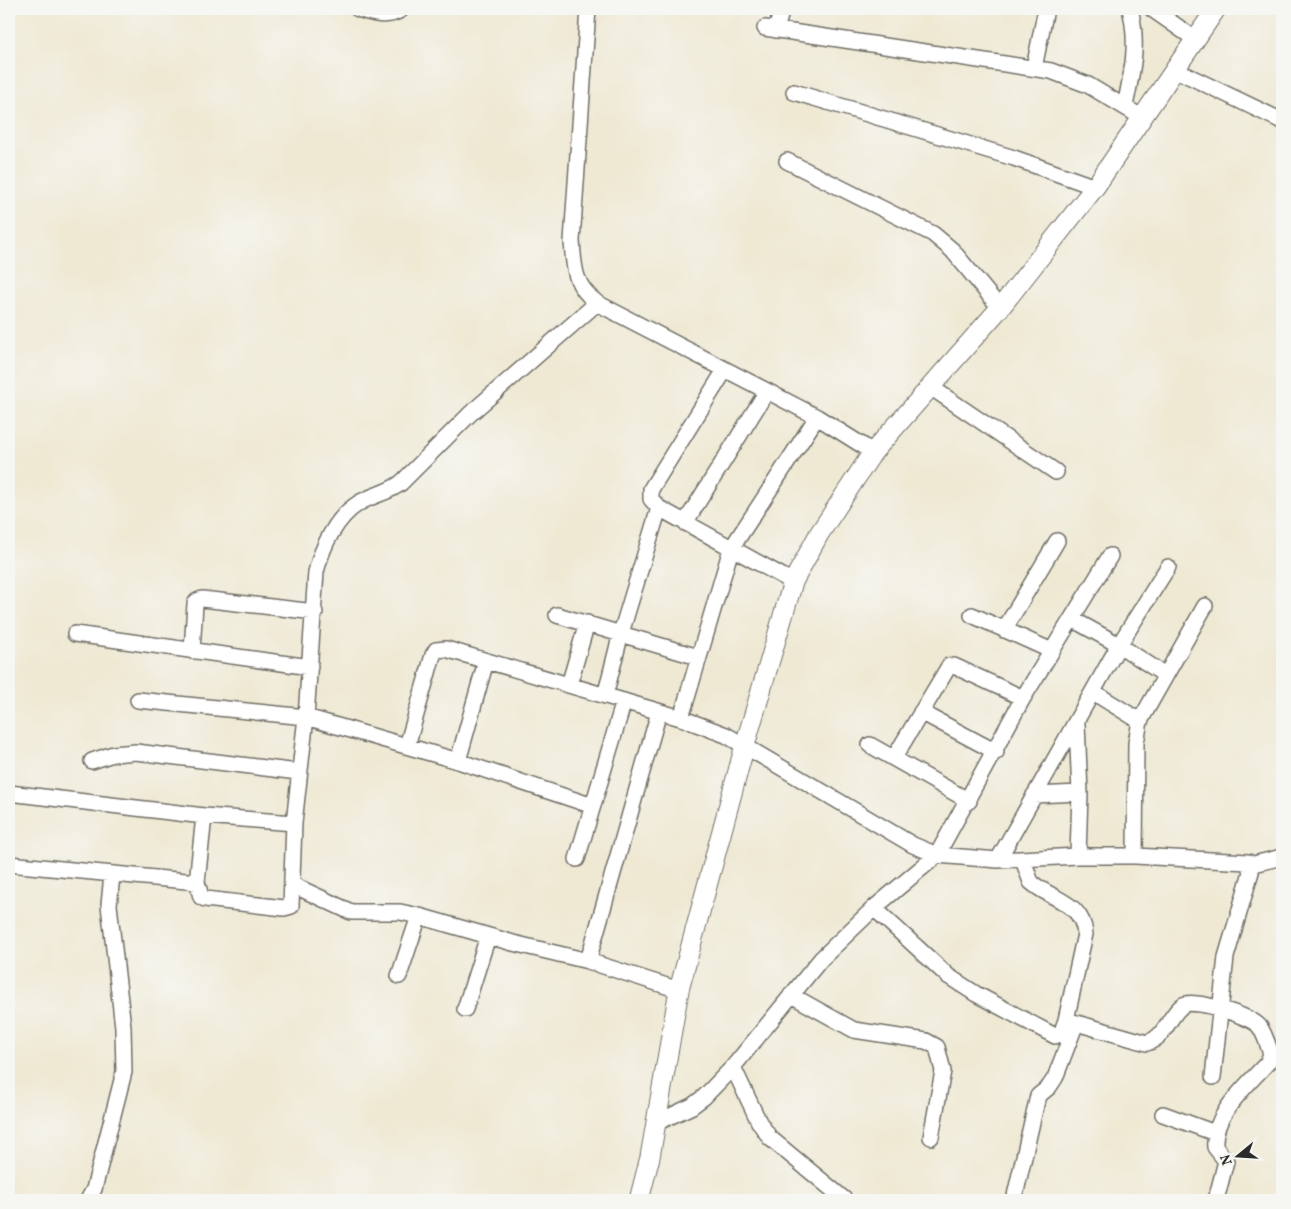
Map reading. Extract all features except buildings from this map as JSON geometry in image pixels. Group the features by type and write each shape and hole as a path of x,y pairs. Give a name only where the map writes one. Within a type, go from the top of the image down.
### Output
{"street":[{"path":"358,9 385,15 402,9"},
{"path":"588,9 572,241 574,267 578,282 585,294 597,303 817,417 874,452"},
{"path":"782,9 771,29 1034,68 1088,85 1143,118"},
{"path":"1034,68 1046,9"},
{"path":"1125,106 1136,50 1135,32 1130,9"},
{"path":"1152,9 1196,39"},
{"path":"639,1200 656,1123 679,990 745,745 793,582 819,534 874,452 932,388 1000,308 1095,187 1216,9"},
{"path":"1176,70 1282,121"},
{"path":"794,92 1022,160 1095,187"},
{"path":"788,161 934,234 952,250 1000,308"},
{"path":"204,816 197,882 198,892 205,899 284,908 291,906 294,823 298,772 306,717 316,572 320,554 327,539 349,510 359,503 393,490 470,414 597,303"},
{"path":"725,370 651,489 651,499 659,508 685,524 793,582"},
{"path":"932,388 1056,472"},
{"path":"685,524 767,391"},
{"path":"681,718 731,549 817,417"},
{"path":"605,696 620,633 659,508"},
{"path":"1004,630 1056,541"},
{"path":"656,1123 698,1102 733,1068 821,959 874,908 937,855 996,752 1023,698 1110,556"},
{"path":"998,860 1120,646 1168,567"},
{"path":"192,651 195,604 197,600 202,599 314,612"},
{"path":"1135,856 1135,750 1140,721 1204,606"},
{"path":"557,615 698,657"},
{"path":"972,616 1052,651"},
{"path":"1072,619 1120,646 1165,675"},
{"path":"569,685 587,623"},
{"path":"75,634 310,667"},
{"path":"407,746 436,650 446,649 681,718 726,735 913,845 937,855 998,860 1078,856 1135,856 1242,860 1250,865 1282,858"},
{"path":"458,761 486,661"},
{"path":"894,758 949,666 954,666 1023,698"},
{"path":"1094,692 1140,721"},
{"path":"138,700 306,717 458,761 593,806"},
{"path":"577,859 624,701"},
{"path":"588,961 659,712"},
{"path":"921,712 996,752"},
{"path":"1077,724 1080,792 1078,856"},
{"path":"870,745 969,801"},
{"path":"92,761 113,754 136,752 298,772"},
{"path":"1034,795 1080,792"},
{"path":"9,794 204,816 294,823"},
{"path":"1014,1200 1038,1096 1049,1087 1055,1078 1071,1021 1085,934 1084,924 1080,916 1070,905 1031,882 1023,860"},
{"path":"9,864 197,882"},
{"path":"1213,1077 1229,942 1251,872 1250,865"},
{"path":"88,1200 97,1180 124,1072 123,1027 109,905 112,875"},
{"path":"293,885 351,912 400,912 419,916 488,936 588,961 679,990"},
{"path":"874,908 941,970 976,994 1055,1036 1061,1034 1071,1021"},
{"path":"399,976 419,916"},
{"path":"465,1008 488,936"},
{"path":"791,995 854,1030 926,1041 937,1047 943,1062 943,1071 931,1137"},
{"path":"1071,1021 1147,1044 1159,1037 1185,1004 1220,1009 1253,1022 1265,1037 1271,1054 1268,1062 1229,1107 1215,1133 1215,1147 1226,1161 1216,1200"},
{"path":"733,1068 759,1122 770,1138 845,1200"},
{"path":"1164,1114 1215,1133"}]}
